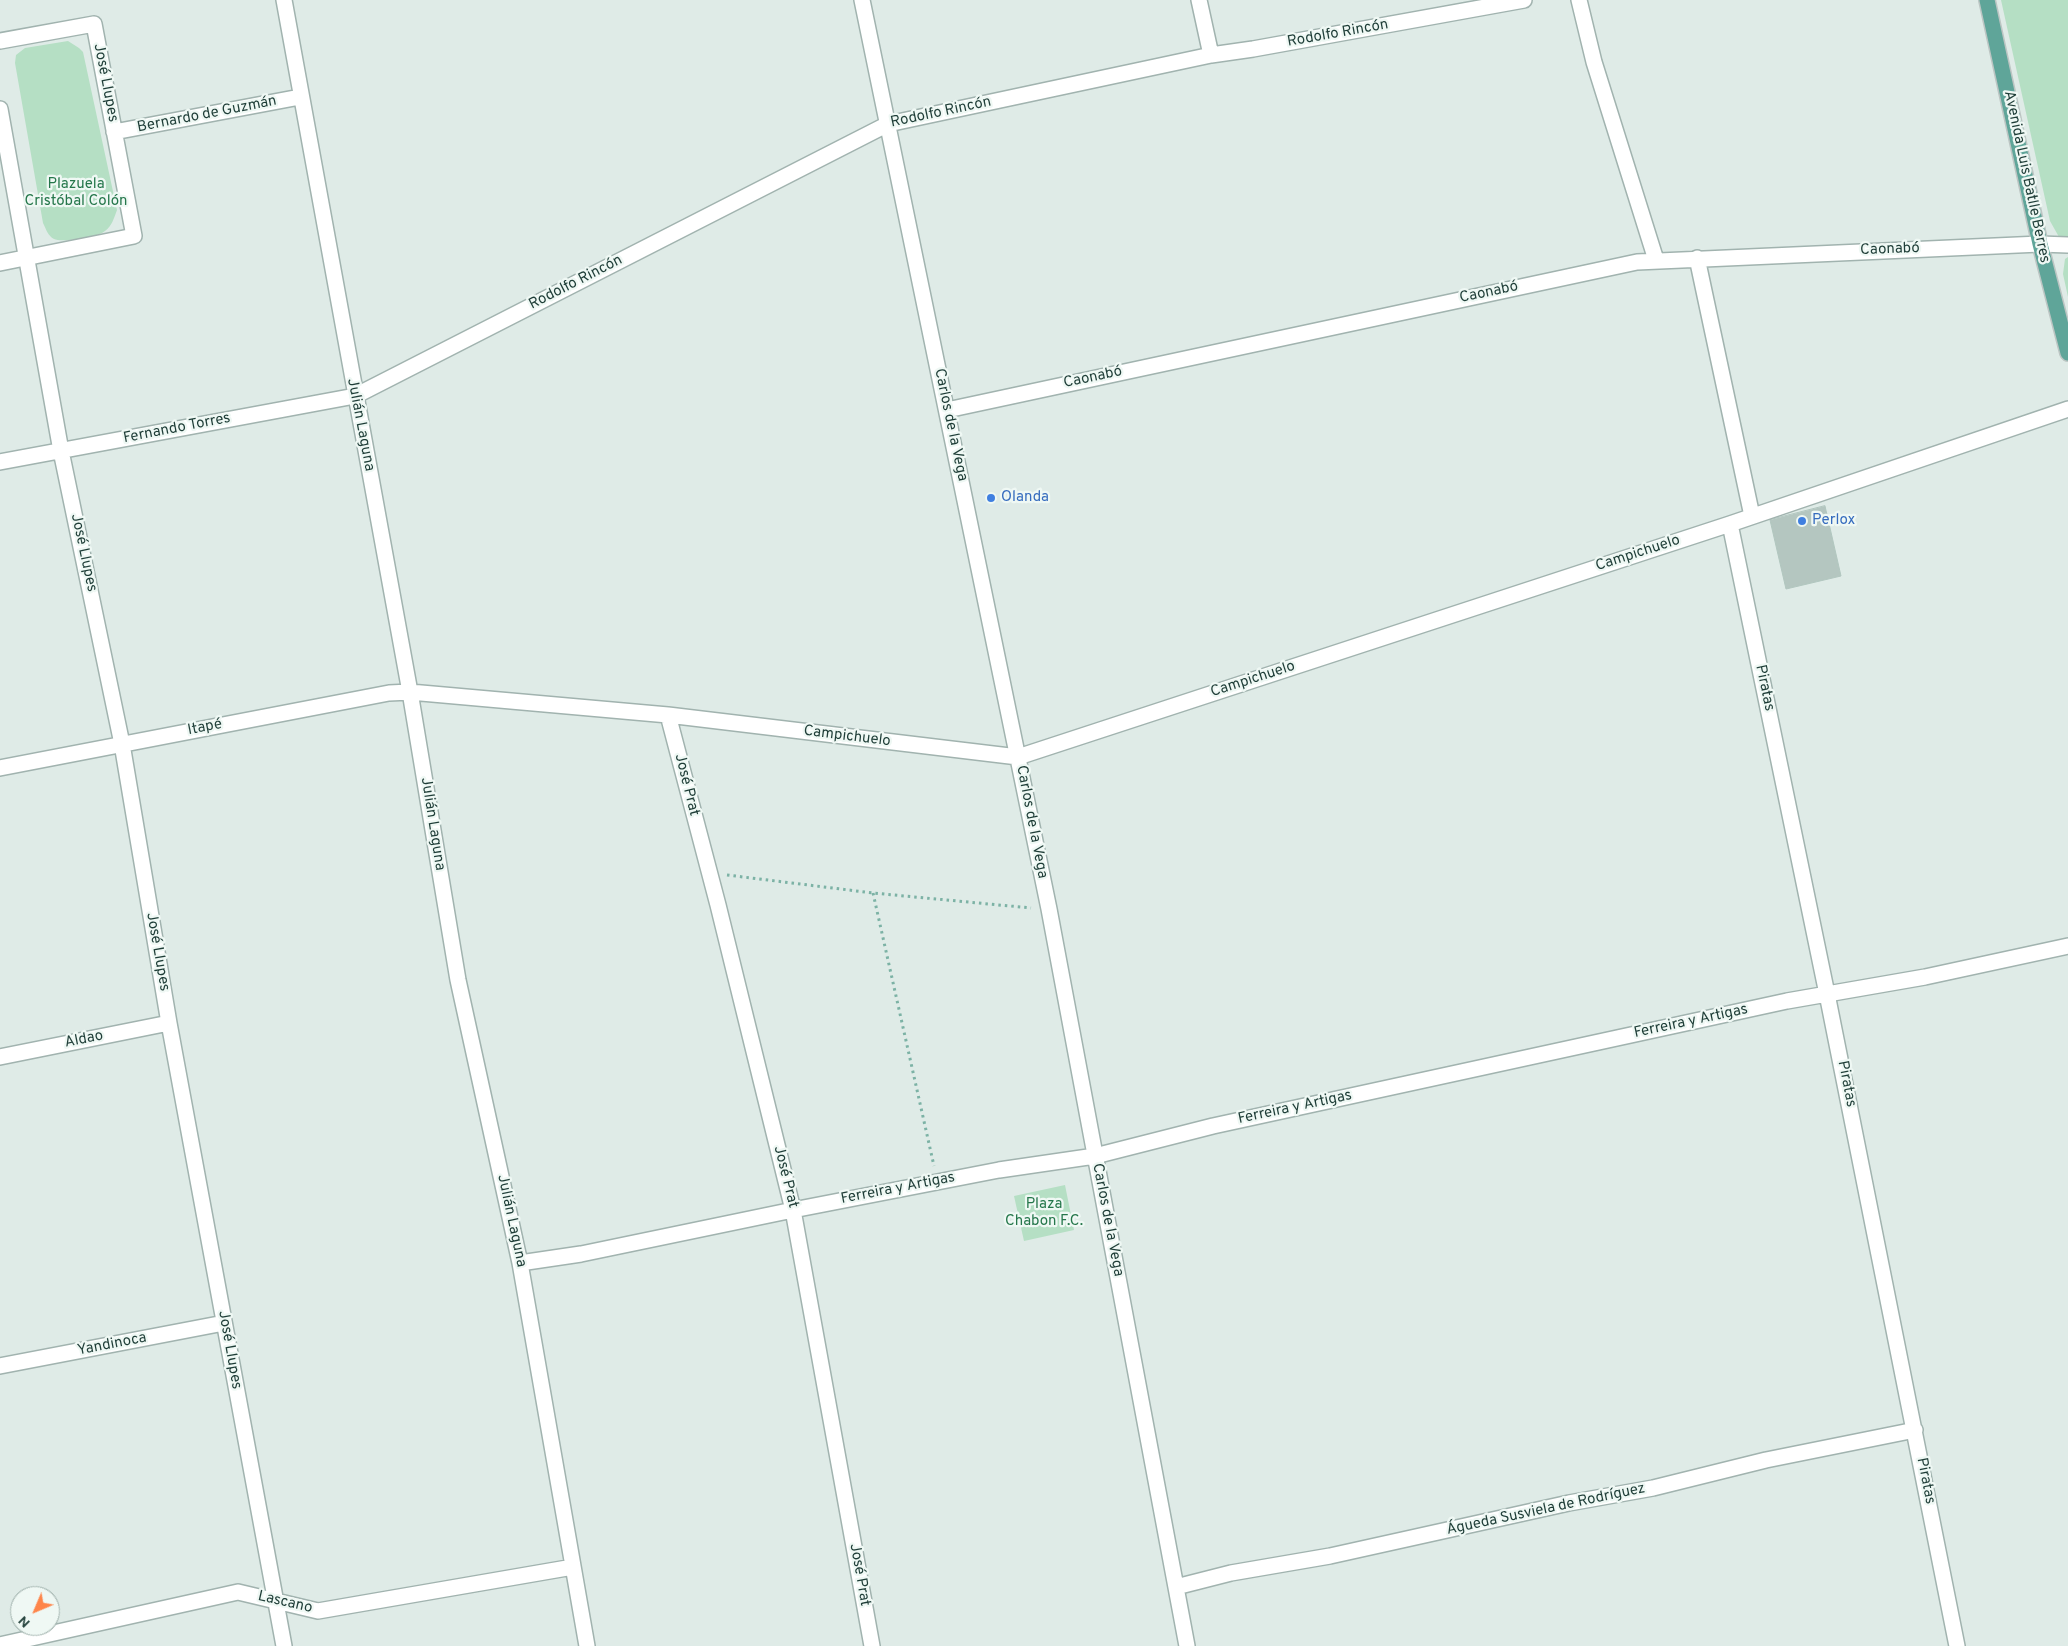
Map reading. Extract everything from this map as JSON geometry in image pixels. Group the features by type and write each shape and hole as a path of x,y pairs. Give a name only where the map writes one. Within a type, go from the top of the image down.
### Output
{"main road":[{"name":"Avenida Luis Batlle Berres","path":"1987,0 2040,244 2068,353"}],"street":[{"name":"Julián Laguna","path":"284,0 300,97 410,692 458,980 520,1263 587,1646"},
{"name":"Carlos de la Vega","path":"862,0 1049,909 1187,1646"},
{"path":"1199,0 1211,55"},
{"name":"Rodolfo Rincón","path":"355,396 888,124 1211,55 1524,0"},
{"path":"1579,0 1594,62 1656,260"},
{"name":"José Llupes","path":"0,42 94,24 134,236 26,258"},
{"name":"Bernardo de Guzmán","path":"114,132 300,97"},
{"name":"José Llupes","path":"0,109 61,451 122,744 168,1023 284,1646"},
{"path":"2040,244 2068,245"},
{"name":"Caonabó","path":"947,410 1637,262 2040,244"},
{"path":"0,263 26,258"},
{"path":"1697,258 1752,516"},
{"name":"Fernando Torres","path":"0,462 355,396"},
{"name":"Campichuelo","path":"410,692 668,715 1018,757 1730,524 2068,409"},
{"name":"Piratas","path":"1730,524 1958,1646"},
{"name":"Itapé","path":"0,768 389,693 410,692"},
{"name":"José Prat","path":"668,715 793,1210 872,1646"},
{"name":"Ferreira y Artigas","path":"520,1263 581,1254 999,1170 1095,1156 1213,1126 1827,994 1925,977 2068,946"},
{"name":"Aldao","path":"0,1057 168,1023"},
{"name":"Yandinoca","path":"0,1366 224,1323"},
{"name":"Águeda Susviela de Rodríguez","path":"1176,1587 1231,1573 1330,1556 1569,1503 1653,1488 1766,1460 1915,1430"},
{"name":"Lascano","path":"0,1645 238,1592 318,1611 573,1567"}],"path":[{"path":"708,872 873,893 1049,909"},
{"path":"873,893 937,1182"}],"green space":[{"path":"2001,0 2068,0 2068,239 2059,237 2050,221"},
{"name":"Plazuela Cristóbal Colón","path":"68,41 83,52 117,210 111,224 101,233 72,240 58,240 52,238 43,223 15,63 16,55 25,48"},
{"path":"2068,257 2068,297 2063,274 2065,259"},
{"name":"Plaza Chabon F.C.","path":"1065,1185 1074,1230 1024,1241 1014,1196"}],"building":[{"path":"1825,506 1841,576 1786,589 1770,520"}],"place":[{"name":"Olanda","path":"991,498"},
{"name":"Perlox","path":"1802,521"}]}
